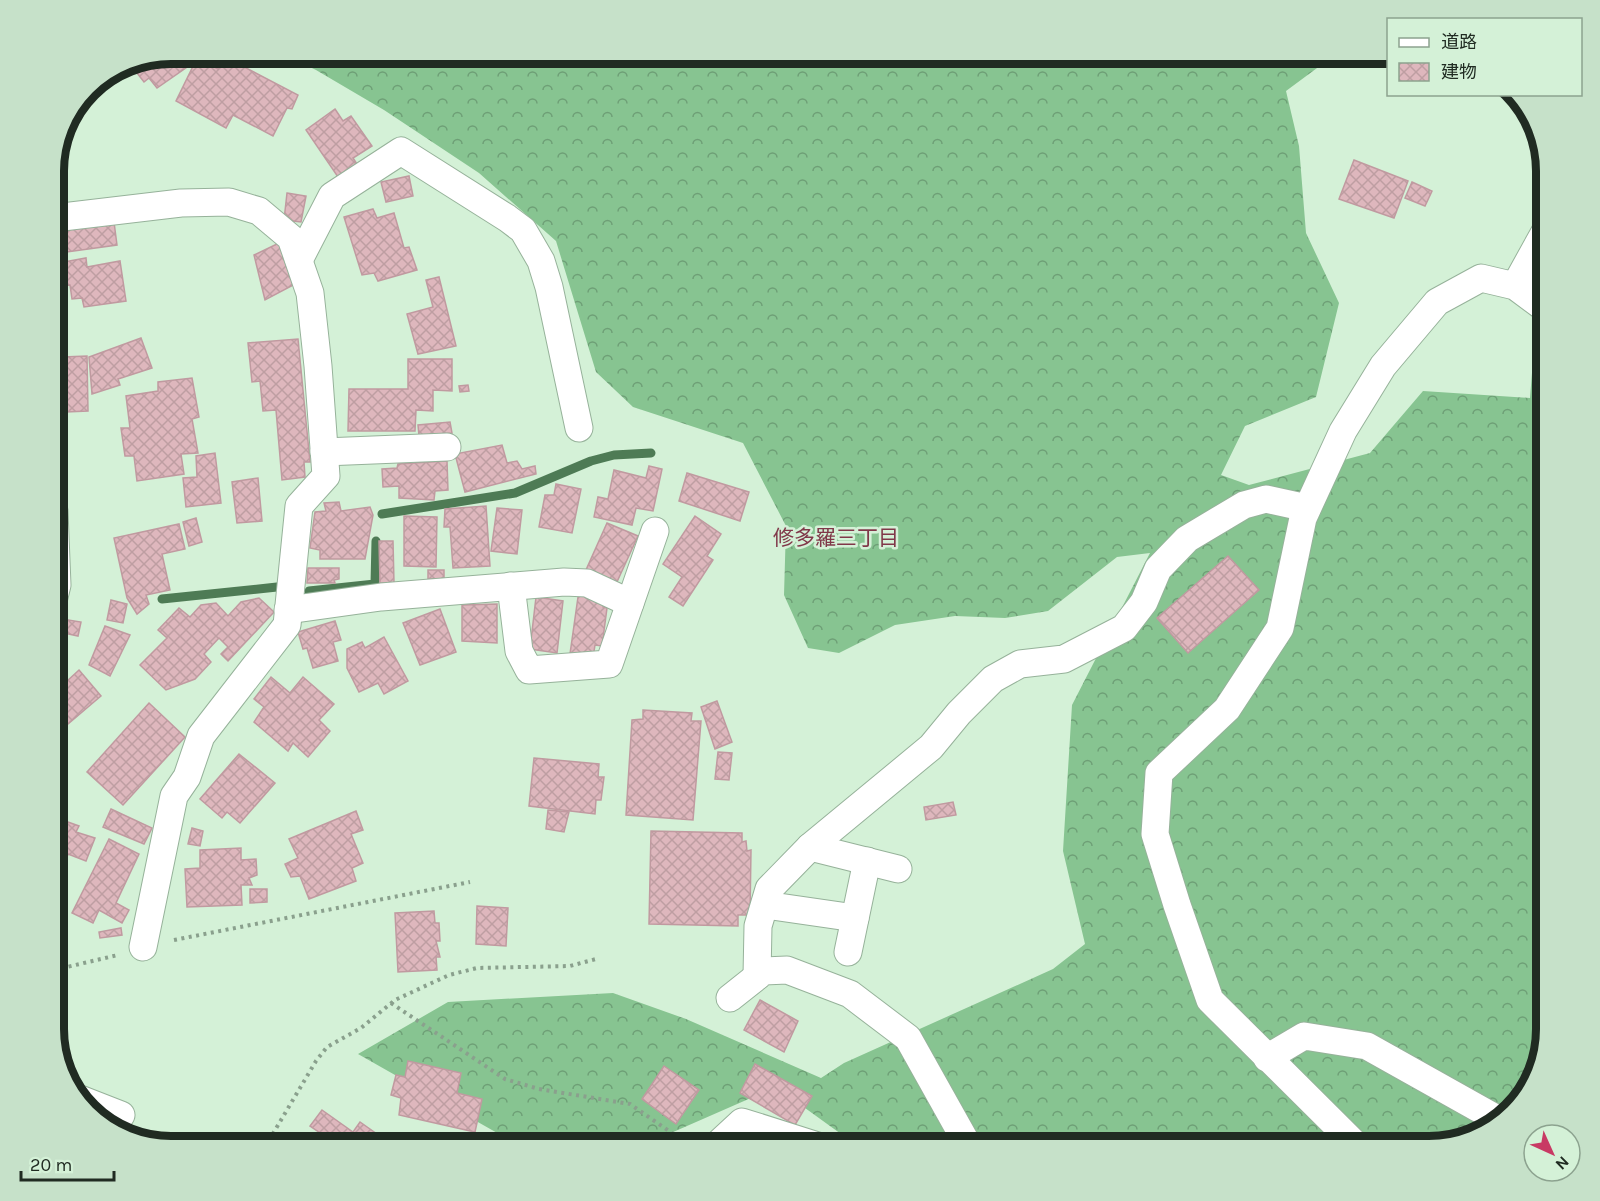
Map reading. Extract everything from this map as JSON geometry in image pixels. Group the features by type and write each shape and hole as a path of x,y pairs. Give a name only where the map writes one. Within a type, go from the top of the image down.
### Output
{"street":[{"path":"299,260 332,196 401,151 523,230 541,261 549,287 579,428"},
{"path":"65,217 181,203 229,202 259,211 291,238 310,293 318,366 326,476 299,506 287,625 201,736 187,777 174,796 143,948"},
{"path":"1515,286 1536,248"},
{"path":"1347,1136 1210,1000 1155,834 1159,773 1227,709 1280,628 1303,518 1343,431 1383,366 1437,302 1481,278 1515,286 1536,302"},
{"path":"324,452 447,447"},
{"path":"757,976 759,926 769,889 810,847 931,747 959,712 993,679 1020,664 1064,659 1124,628 1144,602 1158,569 1187,539 1244,506 1266,500 1307,508"},
{"path":"511,586 519,651 529,670 609,664 655,531"},
{"path":"288,610 381,597 564,582 587,583 630,603"},
{"path":"810,847 898,869"},
{"path":"848,952 867,861"},
{"path":"765,905 855,918"},
{"path":"730,998 764,971 787,970 850,994 908,1038 963,1136"},
{"path":"1267,1058 1304,1036 1367,1046 1491,1116"},
{"path":"96,1105 121,1115"},
{"path":"727,1136 742,1122 786,1136"}],"path":[{"path":"65,967 143,948 470,882"},
{"path":"272,1136 316,1061 327,1047 361,1028 391,1003 449,975 477,968 570,966 596,960"},
{"path":"391,1003 505,1079 539,1089 630,1104 676,1136"}],"green space":[{"path":"1322,64 1286,91 1299,146 1306,233 1339,303 1316,397 1245,426 1221,475 1249,485 1370,453 1423,391 1530,398 1536,340 1536,1029 1530,1064 1513,1095 1494,1114 1482,1122 1442,1136 844,1136 776,1087 664,1136 503,1136 358,1054 448,1002 613,993 686,1019 821,1078 844,1063 1053,969 1085,944 1063,851 1072,705 1150,553 1117,557 1048,611 1005,618 955,616 895,625 839,653 808,648 784,595 786,526 743,443 633,407 596,372 556,241 479,173 384,110 305,65"}],"building":[{"path":"165,65 190,65 157,88 149,78 144,82 137,73"},
{"path":"194,65 210,65 218,69 220,65 240,65 298,95 292,109 287,108 273,136 233,115 226,128 176,101"},
{"path":"335,109 343,121 351,116 372,146 353,158 357,164 338,177 306,130"},
{"path":"1354,160 1408,181 1394,218 1339,199"},
{"path":"409,176 413,196 386,202 381,182"},
{"path":"1412,182 1432,191 1425,206 1405,198"},
{"path":"287,193 306,196 301,222 284,220"},
{"path":"373,209 377,218 394,213 404,248 409,247 417,270 378,281 374,273 362,275 344,217"},
{"path":"114,222 117,245 67,252 65,229"},
{"path":"279,243 299,282 265,300 254,255"},
{"path":"86,258 87,267 120,261 126,301 84,307 82,298 72,299 70,285 65,286 65,262"},
{"path":"439,277 456,346 418,354 407,314 433,307 426,280"},
{"path":"141,338 152,368 118,379 120,385 92,394 89,357"},
{"path":"298,339 310,462 304,462 305,477 282,480 276,410 263,411 260,381 252,382 248,343"},
{"path":"87,356 88,411 66,412 65,357"},
{"path":"408,359 452,359 452,391 433,390 433,411 416,410 415,431 348,431 349,389 408,389"},
{"path":"192,378 199,417 192,419 198,453 181,454 184,474 137,481 134,456 125,456 121,428 130,428 126,396 158,391 158,382"},
{"path":"468,385 469,391 460,392 459,386"},
{"path":"450,422 452,433 419,436 418,425"},
{"path":"502,445 507,463 517,461 522,469 535,466 536,474 465,492 455,454"},
{"path":"215,453 221,503 186,507 183,478 197,477 196,456"},
{"path":"447,461 448,490 435,491 434,500 399,498 399,486 383,487 382,469 397,468 398,464"},
{"path":"649,466 662,469 653,511 636,508 632,525 594,517 598,497 608,499 614,470 646,478"},
{"path":"687,473 749,492 740,521 679,501"},
{"path":"258,478 262,521 237,523 232,482"},
{"path":"556,484 581,489 572,533 539,527 545,495 554,495"},
{"path":"339,502 341,511 370,507 373,515 365,559 320,559 320,550 310,548 315,512 326,511 324,503"},
{"path":"486,506 490,566 453,568 450,527 444,527 445,509"},
{"path":"497,508 522,510 517,554 491,551"},
{"path":"404,516 437,517 436,567 404,566"},
{"path":"695,516 721,534 707,556 713,560 683,606 669,597 682,577 663,564"},
{"path":"196,518 202,542 189,546 183,522"},
{"path":"607,523 638,536 616,584 586,570"},
{"path":"179,524 185,549 162,554 170,590 146,595 149,604 137,614 127,598 114,538"},
{"path":"379,541 393,541 394,583 380,583"},
{"path":"1228,556 1259,590 1188,653 1157,618"},
{"path":"308,568 339,568 339,579 334,580 335,583 307,583"},
{"path":"428,570 444,570 444,579 428,579"},
{"path":"579,590 605,599 603,607 607,608 602,646 595,645 593,658 570,654"},
{"path":"536,597 563,601 557,653 530,649"},
{"path":"259,598 274,612 228,661 221,654 228,647 219,638 204,654 211,662 195,679 166,690 140,665 167,638 158,630 179,608 190,617 201,605 216,603 228,616 241,602"},
{"path":"111,600 127,604 123,623 107,620"},
{"path":"497,604 497,643 462,641 462,605"},
{"path":"440,609 456,652 420,665 403,623"},
{"path":"65,619 81,622 78,636 65,633"},
{"path":"335,621 341,640 333,642 338,661 313,668 307,648 303,649 298,632"},
{"path":"105,626 130,635 110,676 89,665"},
{"path":"384,637 408,681 384,694 378,683 359,692 347,668 347,649 362,642 365,648"},
{"path":"79,670 101,696 65,727 65,681"},
{"path":"271,677 290,693 303,677 334,704 319,720 330,731 308,757 293,743 288,751 254,722 264,707 254,699"},
{"path":"717,701 732,742 715,749 701,707"},
{"path":"149,703 185,737 123,805 87,772"},
{"path":"643,710 692,713 691,721 701,721 693,820 626,815 632,720 643,719"},
{"path":"718,752 732,753 729,780 715,779"},
{"path":"239,754 275,783 240,823 227,812 222,818 200,799"},
{"path":"534,758 599,764 598,777 604,777 601,800 596,800 595,814 529,806"},
{"path":"953,802 956,815 926,820 924,807"},
{"path":"111,809 152,828 144,844 103,827"},
{"path":"548,810 569,812 564,832 546,829"},
{"path":"356,811 363,830 351,834 363,863 352,868 356,881 309,899 300,876 291,877 285,864 298,858 289,839"},
{"path":"65,821 79,826 76,832 95,838 86,861 68,854 65,863"},
{"path":"192,828 203,831 200,846 188,844"},
{"path":"651,831 742,833 742,842 746,841 747,851 751,850 750,915 738,915 738,926 649,924"},
{"path":"109,839 139,854 116,903 129,910 122,923 99,910 93,923 72,913"},
{"path":"241,848 241,860 256,859 257,875 249,878 252,885 241,885 242,905 187,907 185,869 200,868 200,850"},
{"path":"250,889 267,889 267,902 250,903"},
{"path":"477,906 508,908 506,946 476,944"},
{"path":"434,911 435,923 439,923 440,941 436,941 440,957 436,957 437,970 398,972 395,913"},
{"path":"121,928 122,935 100,938 99,932"},
{"path":"760,1000 798,1021 784,1052 744,1030"},
{"path":"408,1061 461,1073 457,1093 482,1099 475,1132 399,1115 401,1098 391,1095 396,1075 405,1077"},
{"path":"755,1064 812,1096 795,1125 740,1093"},
{"path":"664,1066 699,1090 676,1124 642,1099"},
{"path":"322,1110 353,1132 360,1122 380,1136 325,1136 310,1126"}],"waterway":[{"path":"382,514 515,493 591,461 614,455 651,453"},
{"path":"309,591 375,584 376,541"},
{"path":"162,599 277,587"}],"district":[{"name":"修多羅三丁目","path":"836,538"}]}
